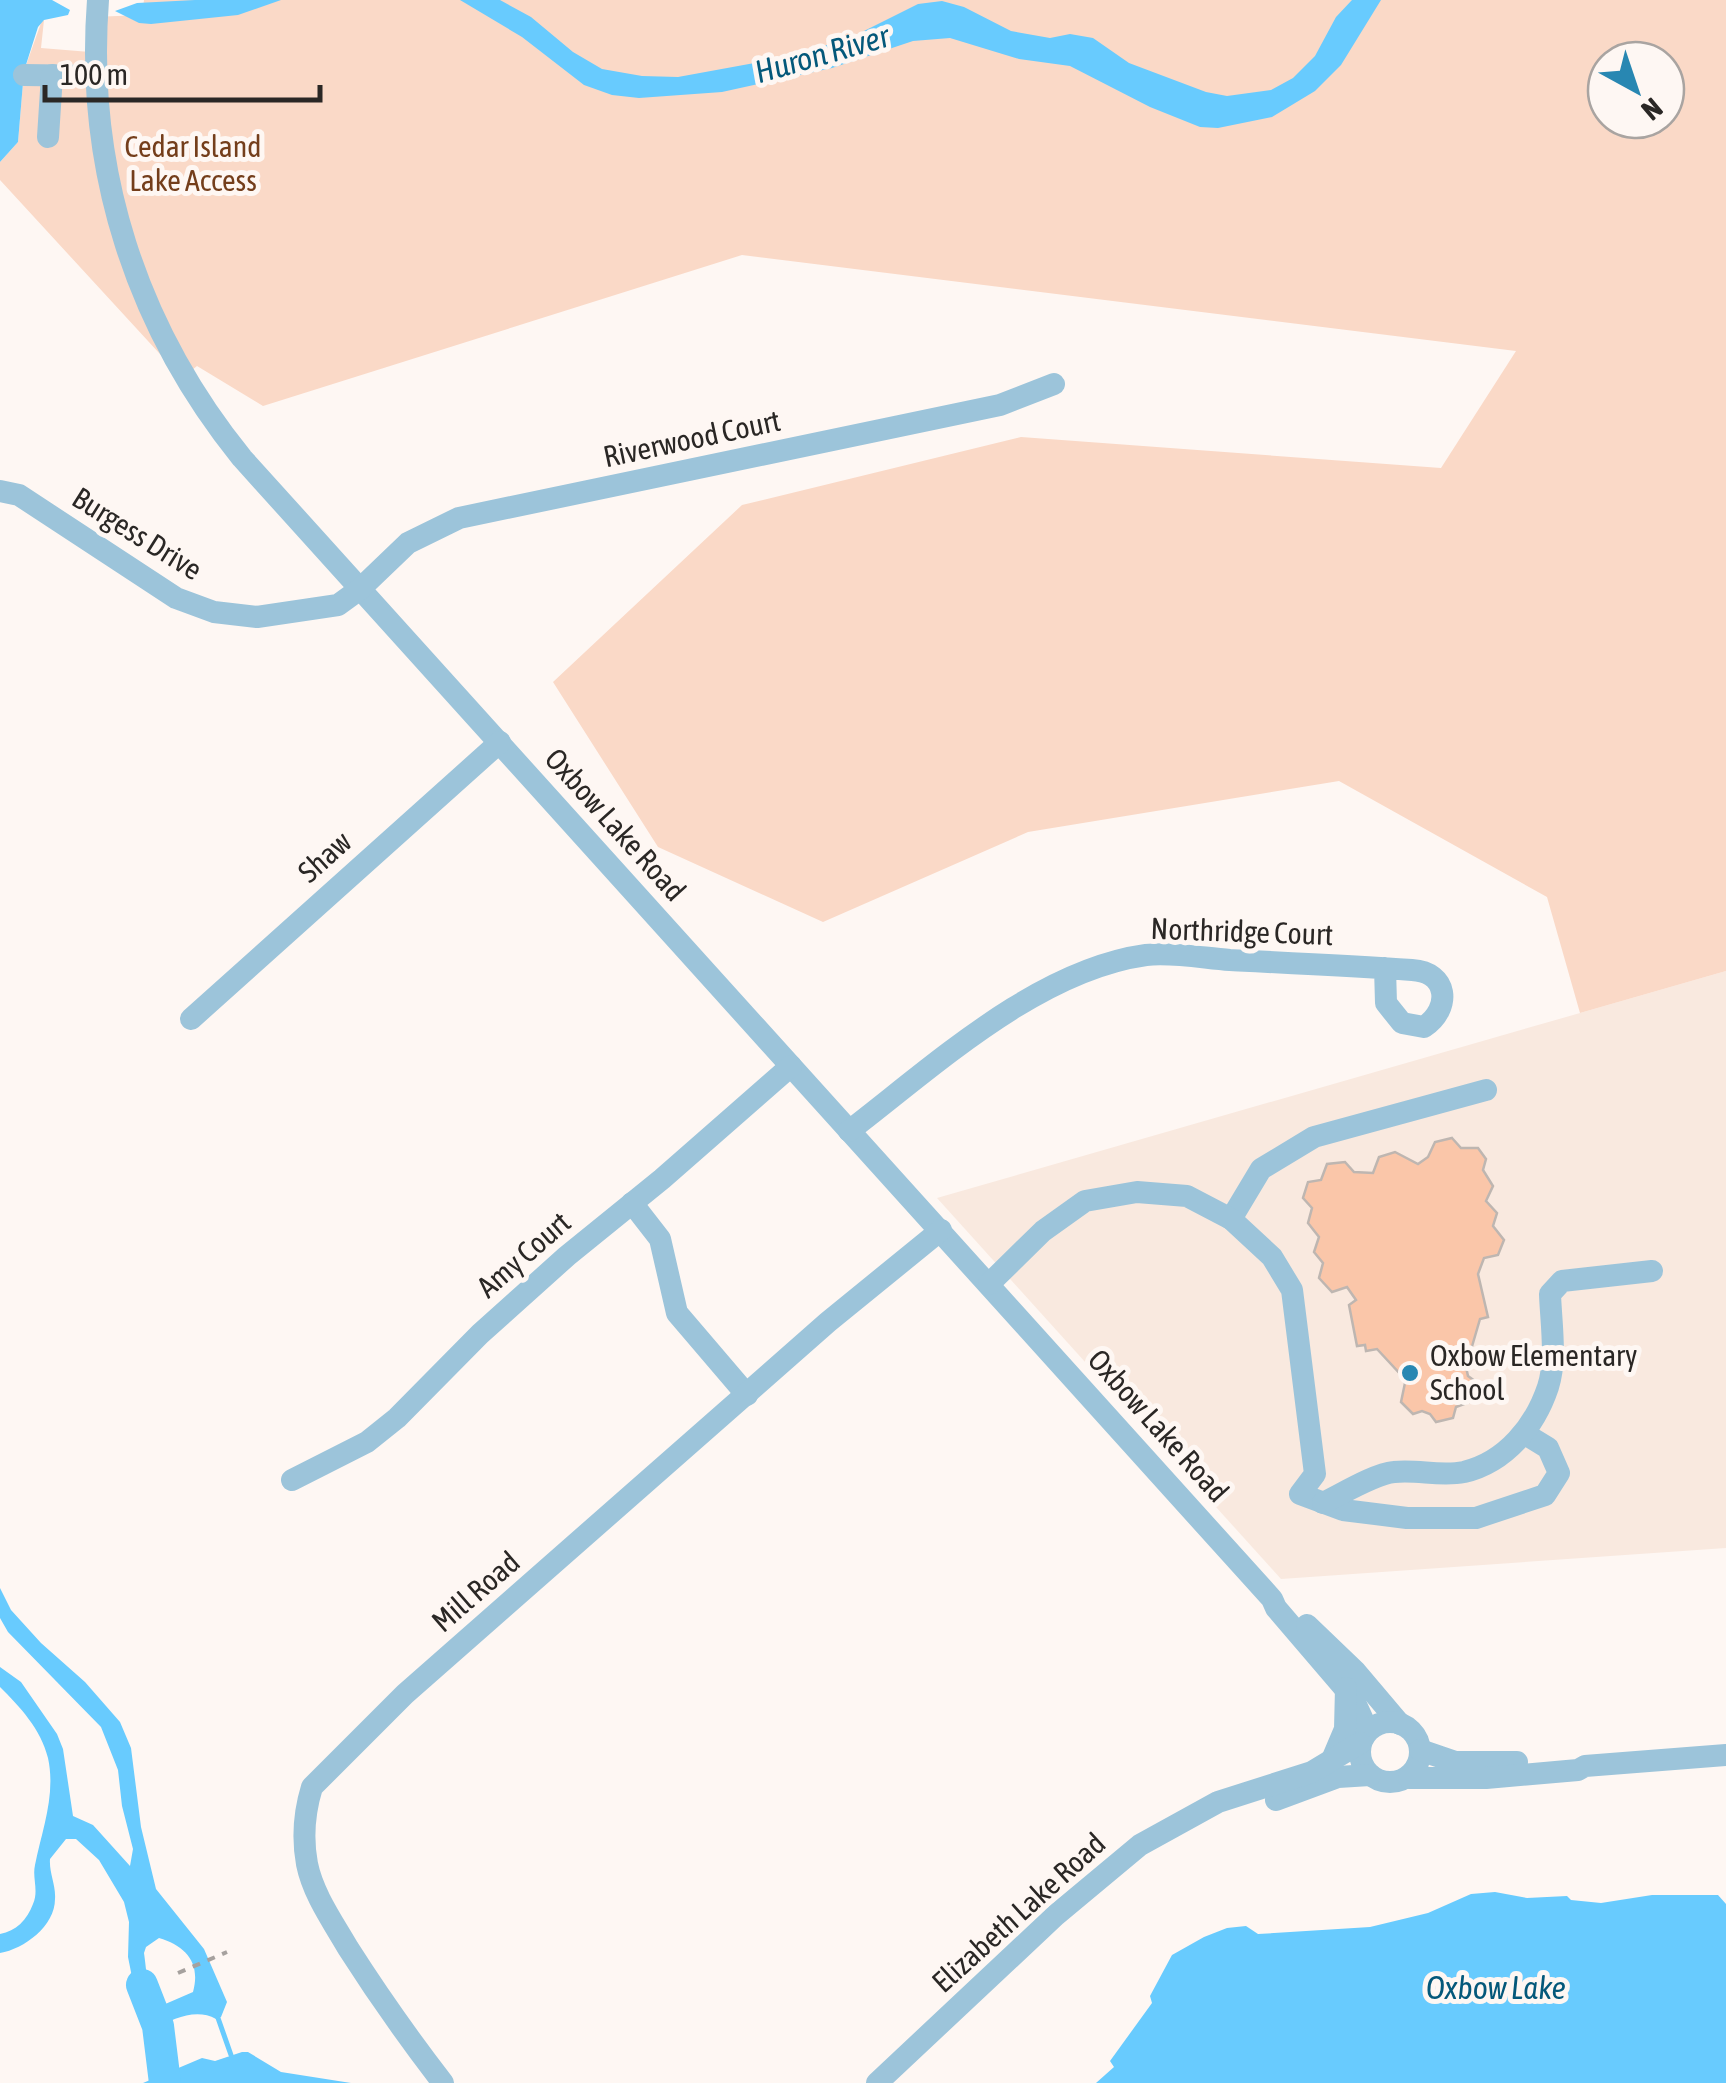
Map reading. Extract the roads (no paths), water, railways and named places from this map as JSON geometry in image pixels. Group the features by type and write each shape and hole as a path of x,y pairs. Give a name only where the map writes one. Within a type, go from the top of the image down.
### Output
{"street":[{"name":"Oxbow Lake Road","path":"98,0 96,76 100,139 125,246 178,370 207,414 242,458 1272,1599 1346,1688 1359,1708 1364,1737"},
{"path":"24,74 96,76"},
{"path":"48,137 52,75"},
{"name":"Riverwood Court","path":"360,589 408,543 460,518 1000,406 1054,384"},
{"name":"Burgess Drive","path":"0,491 19,496 176,598 214,612 256,617 322,610 338,605 360,589"},
{"name":"Shaw","path":"191,1019 500,742"},
{"name":"Northridge Court","path":"849,1131 1003,1014 1066,978 1147,955 1385,968"},
{"name":"Amy Court","path":"292,1480 335,1460 382,1430 480,1334 791,1066"},
{"path":"1232,1219 1261,1169 1314,1136 1486,1090"},
{"path":"990,1284 1043,1231 1086,1201 1137,1192 1187,1196 1232,1219 1272,1257 1292,1290 1315,1474 1300,1494 1343,1510 1407,1518 1476,1518 1545,1495 1558,1473 1548,1448 1525,1434"},
{"path":"632,1203 660,1240 677,1313 746,1396"},
{"name":"Mill Road","path":"442,2083 384,2005 326,1912 308,1868 303,1835 312,1787 405,1694 869,1287 942,1230"},
{"path":"1323,1503 1392,1472 1466,1472 1503,1453 1525,1434 1549,1386 1550,1294 1562,1281 1652,1271"},
{"name":"Oxbow Lake Road","path":"1272,1599 1334,1649 1400,1724"},
{"path":"1331,1762 1345,1729 1346,1688"},
{"path":"1409,1778 1418,1765 1420,1750 1414,1734 1400,1724 1382,1722 1364,1737 1360,1757 1370,1775 1388,1783 1409,1778 1486,1778 1726,1755"},
{"name":"Elizabeth Lake Road","path":"877,2083 1109,1868 1156,1835 1218,1802 1272,1788 1331,1762 1364,1737"},
{"path":"1420,1750 1455,1762 1576,1762 1585,1766"},
{"name":"Elizabeth Lake Road","path":"1214,1807 1223,1810 1265,1803 1308,1791 1338,1777 1370,1775"}],"water":[{"path":"0,0 52,0 70,10 68,15 44,20 38,27 24,71 18,142 0,162"},
{"path":"281,0 238,15 151,24 139,23 115,11 137,3"},
{"path":"460,0 500,0 531,17 573,52 602,69 678,77 788,57 850,38 918,4 942,1 964,7 1011,31 1050,38 1070,34 1093,38 1129,63 1227,96 1271,90 1293,78 1315,56 1336,17 1352,0 1381,0 1341,65 1315,91 1272,117 1218,128 1200,127 1150,107 1070,66 1019,59 950,38 913,41 832,68 722,92 639,98 612,95 584,85 522,37"},
{"path":"0,1588 11,1610 120,1722 131,1748 141,1827 156,1889 204,1949 227,2002 221,2017 185,2016 155,2029 138,2007 128,1957 129,1922 124,1902 99,1860 76,1839 66,1839 50,1859 54,1909 44,1927 19,1947 0,1953 0,1934 20,1924 35,1899 34,1870 47,1812 50,1772 40,1737 0,1687 0,1667 21,1682 57,1734 63,1749 73,1816 93,1825 130,1866 133,1849 118,1770 101,1727 8,1632 0,1618","holes":["159,1938 184,1951 195,1972 193,1992 163,2005 150,1988 144,1953"]},
{"name":"Oxbow Lake","path":"1495,1892 1527,1898 1567,1896 1571,1900 1601,1903 1652,1895 1718,1895 1726,1904 1726,2083 1096,2083 1114,2067 1110,2061 1152,2003 1150,1996 1172,1955 1204,1937 1246,1926 1258,1934 1370,1927 1428,1913 1471,1894"},
{"path":"242,2052 281,2072 351,2083 143,2083 202,2058 215,2061"}],"waterway":[{"name":"Huron River","path":"142,1985 158,2026 165,2083"},
{"path":"218,2018 231,2055"}],"place":[{"name":"Oxbow Elementary School","path":"1410,1373"}],"park label":[{"name":"Cedar Island Lake Access","path":"193,164"}]}
